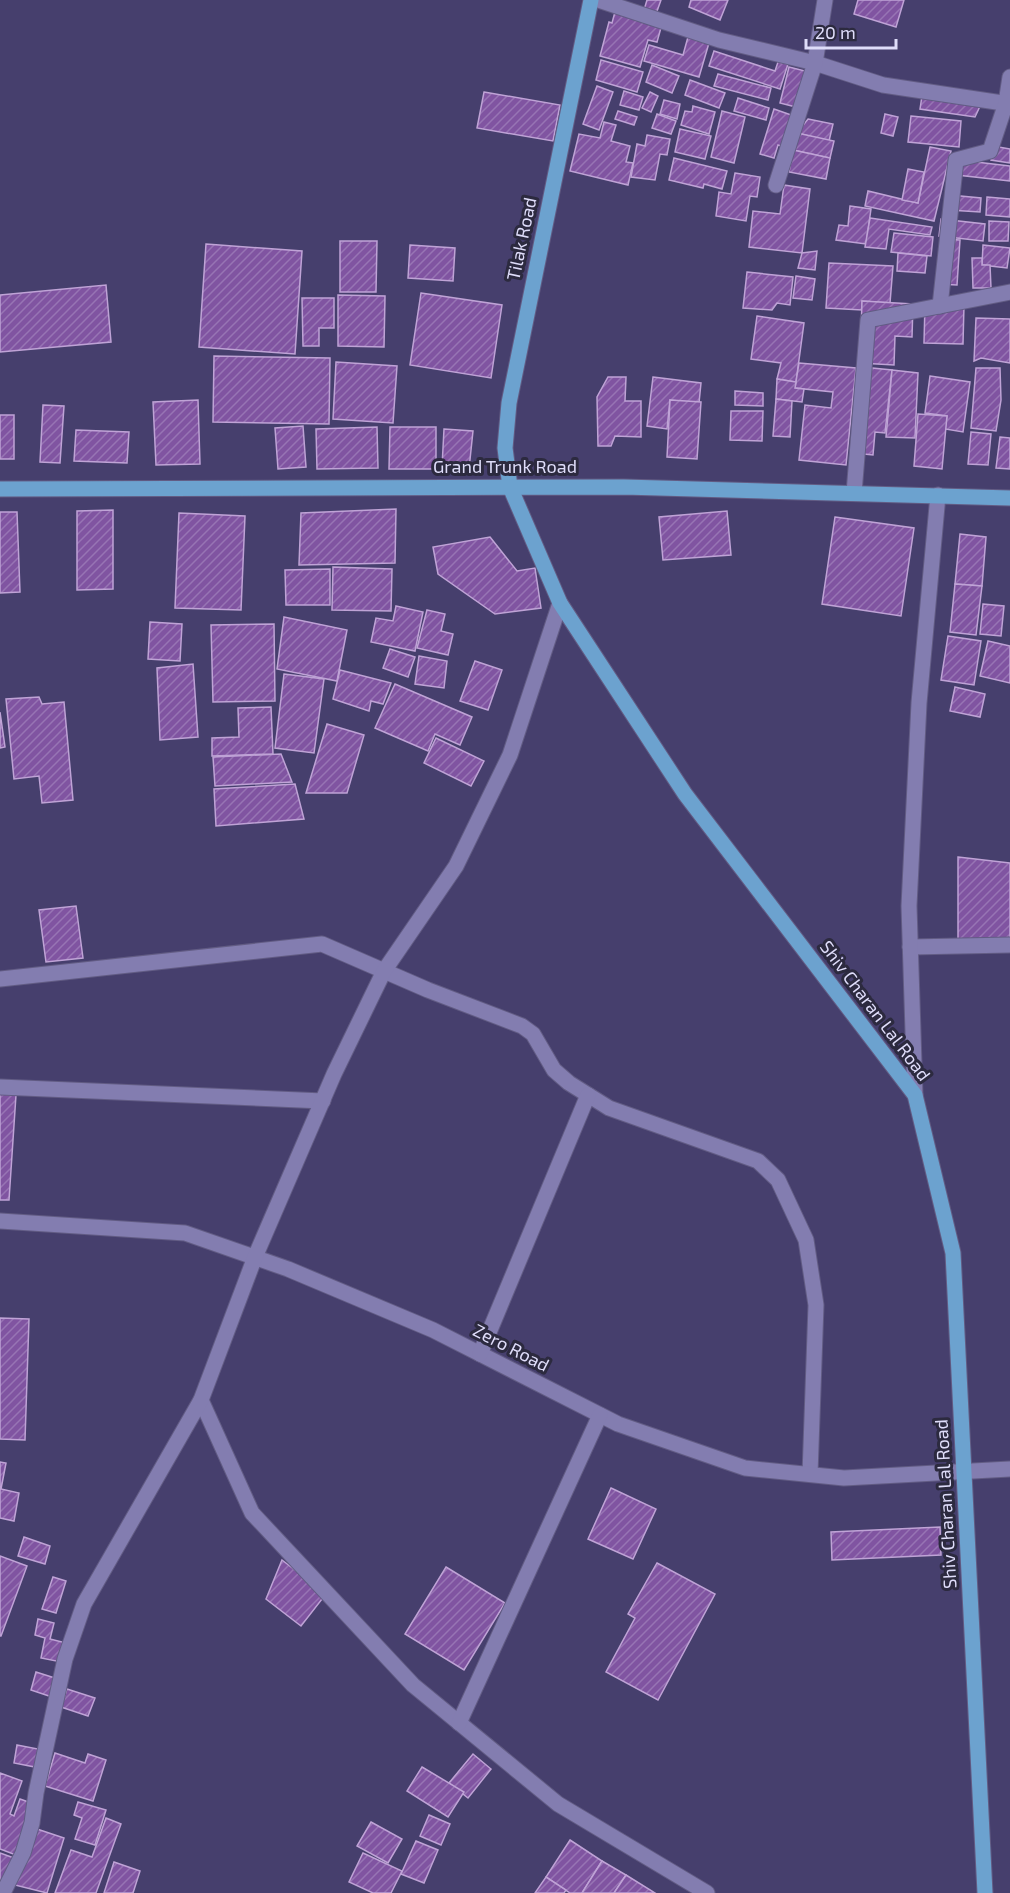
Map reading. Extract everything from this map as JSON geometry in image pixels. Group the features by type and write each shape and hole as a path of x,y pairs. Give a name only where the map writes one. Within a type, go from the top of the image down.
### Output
{"main road":[{"name":"Tilak Road","path":"510,487 505,448 508,403 591,0"},
{"name":"Grand Trunk Road","path":"0,489 510,487 1010,498"},
{"name":"Shiv Charan Lal Road","path":"510,487 560,603 685,795 915,1095 953,1253 985,1893"}],"street":[{"path":"598,0 719,40 815,63 883,85 1008,104"},
{"path":"777,185 815,63 825,0"},
{"path":"940,306 956,160 990,151 1008,104 1010,77"},
{"path":"854,493 868,320 1010,292"},
{"path":"915,1095 909,906 919,703 938,495"},
{"path":"3,1893 22,1853 32,1823 36,1793 64,1659 84,1604 201,1400 255,1257 323,1101 384,971 456,866 510,755 560,603"},
{"path":"0,979 322,944 522,1026 533,1034 554,1070 609,1108 758,1161 778,1180 806,1240 816,1305 810,1474"},
{"path":"910,947 1010,945"},
{"path":"0,1088 323,1101"},
{"path":"480,1354 588,1095"},
{"name":"Zero Road","path":"0,1221 185,1233 255,1257 422,1326 618,1424 745,1468 844,1478 1010,1468"},
{"path":"201,1400 252,1513 413,1685 558,1804 707,1893"},
{"path":"459,1723 600,1415"}],"building":[{"path":"647,0 661,0 656,14 644,10"},
{"path":"691,0 728,0 720,20 689,7"},
{"path":"858,0 904,0 896,27 854,14"},
{"path":"615,12 662,24 657,42 648,40 640,67 600,56 609,22 612,23"},
{"path":"688,37 709,43 699,77 644,61 649,45 683,55"},
{"path":"714,51 775,71 778,62 788,64 780,89 709,66"},
{"path":"601,60 643,72 637,92 596,80"},
{"path":"652,65 679,76 672,93 646,82"},
{"path":"789,67 805,71 796,107 780,103"},
{"path":"718,74 771,88 768,100 714,86"},
{"path":"690,80 725,93 719,108 685,95"},
{"path":"597,86 613,92 599,130 583,124"},
{"path":"624,91 643,97 639,110 620,105"},
{"path":"484,92 560,105 553,141 477,128"},
{"path":"650,92 658,96 651,112 642,108"},
{"path":"922,96 981,104 975,117 920,109"},
{"path":"738,98 769,108 766,120 734,111"},
{"path":"664,100 680,104 677,119 660,114"},
{"path":"693,106 715,112 709,134 681,125 685,111 692,112"},
{"path":"774,109 794,116 784,147 778,145 774,158 760,154"},
{"path":"618,111 637,117 634,125 615,119"},
{"path":"722,111 745,117 734,163 711,157"},
{"path":"657,114 676,121 671,134 652,128"},
{"path":"885,114 898,117 893,136 881,133"},
{"path":"911,116 961,121 959,147 908,142"},
{"path":"808,119 833,124 829,141 797,133"},
{"path":"604,122 616,125 611,141 630,146 626,162 633,163 628,185 570,171 579,134 600,138"},
{"path":"680,129 711,136 705,159 675,152"},
{"path":"797,133 834,141 830,158 793,150"},
{"path":"647,135 670,139 667,155 660,154 655,180 631,177 637,144 645,146"},
{"path":"993,146 1010,149 1010,163 991,160"},
{"path":"930,147 951,151 934,221 865,206 868,191 918,203"},
{"path":"793,150 830,158 826,179 789,172"},
{"path":"674,158 727,171 722,189 704,184 703,188 669,180"},
{"path":"959,160 1010,166 1010,181 957,175"},
{"path":"908,169 924,172 918,203 902,200"},
{"path":"735,173 760,177 757,197 750,196 746,221 716,216 719,192 731,194"},
{"path":"784,185 810,189 802,253 749,247 753,211 780,214"},
{"path":"950,195 981,198 980,212 949,210"},
{"path":"987,197 1010,199 1010,217 986,215"},
{"path":"850,206 871,209 866,244 836,240 839,225 848,226"},
{"path":"870,218 932,227 930,235 889,229 886,249 865,247"},
{"path":"941,219 985,224 983,241 939,236"},
{"path":"989,221 1009,222 1008,241 989,241"},
{"path":"894,233 933,237 931,256 891,252"},
{"path":"941,239 960,240 957,285 938,284"},
{"path":"340,241 377,241 376,292 340,292"},
{"path":"206,244 302,251 295,354 199,347"},
{"path":"410,245 455,248 453,281 408,278"},
{"path":"983,245 1010,248 1007,268 982,265"},
{"path":"817,251 815,270 798,268 802,253"},
{"path":"898,253 927,256 925,273 897,271"},
{"path":"972,258 982,258 982,265 990,265 991,288 973,288"},
{"path":"829,263 893,266 890,303 862,301 862,310 826,308"},
{"path":"747,272 793,277 790,305 777,303 772,310 743,308"},
{"path":"796,276 815,279 812,300 793,298"},
{"path":"106,285 111,342 0,352 0,295"},
{"path":"421,293 502,305 491,378 410,365"},
{"path":"338,295 385,296 384,347 338,346"},
{"path":"302,298 334,298 334,328 319,328 319,346 303,346"},
{"path":"862,301 913,304 912,337 895,336 894,365 860,363"},
{"path":"925,304 964,305 963,344 924,343"},
{"path":"757,316 804,323 796,382 777,379 781,363 751,359"},
{"path":"976,318 1010,319 1010,363 981,358 974,361"},
{"path":"214,356 330,358 329,424 213,422"},
{"path":"336,362 397,366 393,423 333,419"},
{"path":"799,363 856,368 846,465 799,460 805,405 831,408 833,392 795,388"},
{"path":"862,367 892,370 885,433 875,432 873,455 854,453"},
{"path":"976,368 1000,368 1001,400 996,431 971,428"},
{"path":"892,370 918,373 915,438 886,437"},
{"path":"930,376 970,382 963,432 945,429 947,416 925,413"},
{"path":"608,377 626,377 625,401 641,401 641,437 615,436 611,446 598,446 597,397"},
{"path":"653,377 701,383 699,403 670,400 667,429 647,426"},
{"path":"777,379 796,382 795,388 804,389 802,402 776,399"},
{"path":"735,391 763,393 763,406 735,405"},
{"path":"776,399 792,401 790,437 773,436"},
{"path":"198,400 200,464 156,465 153,402"},
{"path":"670,400 701,402 697,459 667,457"},
{"path":"43,405 64,406 60,463 40,462"},
{"path":"731,411 763,411 762,441 730,440"},
{"path":"918,414 947,416 942,469 914,466"},
{"path":"0,415 14,415 14,459 0,459"},
{"path":"303,426 306,467 278,469 275,428"},
{"path":"377,427 378,468 317,469 316,429"},
{"path":"390,427 436,427 436,469 389,469"},
{"path":"444,429 473,431 469,469 442,467"},
{"path":"76,430 129,432 127,463 74,461"},
{"path":"971,432 991,434 988,465 968,464"},
{"path":"1000,437 1010,438 1010,469 996,468"},
{"path":"396,509 395,563 299,565 301,513"},
{"path":"113,510 113,589 77,590 77,511"},
{"path":"727,511 731,555 663,560 659,517"},
{"path":"0,512 17,512 20,592 0,593"},
{"path":"179,513 245,516 241,610 175,608"},
{"path":"835,517 914,528 901,616 822,604"},
{"path":"960,534 986,537 982,586 955,584"},
{"path":"490,537 517,571 535,568 541,608 495,614 438,574 433,547"},
{"path":"333,567 392,569 391,611 332,610"},
{"path":"330,569 330,605 286,605 285,570"},
{"path":"955,584 982,586 976,635 950,632"},
{"path":"983,604 1004,606 1001,636 980,634"},
{"path":"396,606 423,612 415,651 371,642 376,618 393,621"},
{"path":"427,610 445,614 441,631 453,634 448,655 417,648"},
{"path":"284,617 347,630 337,681 277,669"},
{"path":"150,622 182,624 180,661 148,659"},
{"path":"274,624 275,701 213,702 211,625"},
{"path":"948,636 981,641 974,685 941,680"},
{"path":"988,641 1010,646 1010,683 980,676"},
{"path":"390,649 415,657 408,677 383,668"},
{"path":"419,656 447,661 444,688 415,684"},
{"path":"475,661 502,670 488,710 460,701"},
{"path":"193,664 198,737 160,740 157,668"},
{"path":"340,670 391,683 383,704 371,701 369,711 333,699"},
{"path":"284,674 324,679 314,753 275,748"},
{"path":"395,684 472,717 460,745 435,734 428,751 375,728"},
{"path":"955,687 985,694 980,717 950,711"},
{"path":"39,697 42,704 64,702 73,800 42,803 39,776 14,779 6,699"},
{"path":"271,707 273,754 212,756 212,738 239,737 238,708"},
{"path":"0,712 5,747 0,748"},
{"path":"327,724 364,735 347,793 306,793"},
{"path":"436,738 484,761 471,786 424,763"},
{"path":"281,754 292,782 215,786 213,757"},
{"path":"295,784 304,819 216,826 214,789"},
{"path":"958,857 1010,863 1010,940 958,939"},
{"path":"76,906 83,958 46,962 39,910"},
{"path":"0,1094 16,1095 9,1200 0,1200"},
{"path":"0,1318 29,1319 25,1440 0,1439"},
{"path":"0,1462 6,1463 1,1489 19,1493 14,1521 0,1518"},
{"path":"611,1488 656,1509 633,1559 588,1539"},
{"path":"940,1527 941,1555 832,1560 831,1532"},
{"path":"24,1537 50,1546 45,1564 18,1556"},
{"path":"0,1556 27,1566 1,1636 0,1636"},
{"path":"282,1560 326,1594 301,1626 266,1599"},
{"path":"657,1563 715,1594 658,1700 606,1672 635,1618 628,1614"},
{"path":"446,1567 505,1603 464,1670 405,1634"},
{"path":"53,1577 66,1581 56,1613 42,1609"},
{"path":"38,1619 54,1623 50,1639 66,1643 61,1662 41,1658 45,1638 35,1635"},
{"path":"36,1672 58,1679 52,1697 31,1690"},
{"path":"67,1689 95,1698 88,1716 61,1707"},
{"path":"17,1745 38,1749 35,1767 14,1763"},
{"path":"55,1753 85,1763 88,1754 106,1760 93,1801 45,1786"},
{"path":"473,1754 491,1769 468,1798 449,1783"},
{"path":"422,1767 464,1792 448,1817 407,1791"},
{"path":"0,1773 22,1781 10,1814 14,1816 20,1799 34,1804 16,1855 0,1849"},
{"path":"78,1802 106,1810 95,1845 75,1839 82,1818 74,1815"},
{"path":"429,1815 450,1824 441,1845 420,1836"},
{"path":"106,1818 121,1824 96,1893 55,1893 71,1850 92,1857"},
{"path":"371,1822 402,1839 388,1863 357,1846"},
{"path":"34,1828 64,1838 47,1893 15,1885"},
{"path":"570,1840 602,1861 582,1893 570,1893 546,1877"},
{"path":"416,1841 438,1850 424,1883 401,1874"},
{"path":"0,1853 14,1858 0,1892"},
{"path":"363,1853 402,1871 391,1893 373,1893 349,1882"},
{"path":"602,1861 626,1875 614,1893 582,1893"},
{"path":"114,1862 140,1871 133,1893 104,1893"},
{"path":"626,1875 655,1893 614,1893"},
{"path":"546,1877 566,1890 564,1893 535,1893"}]}
